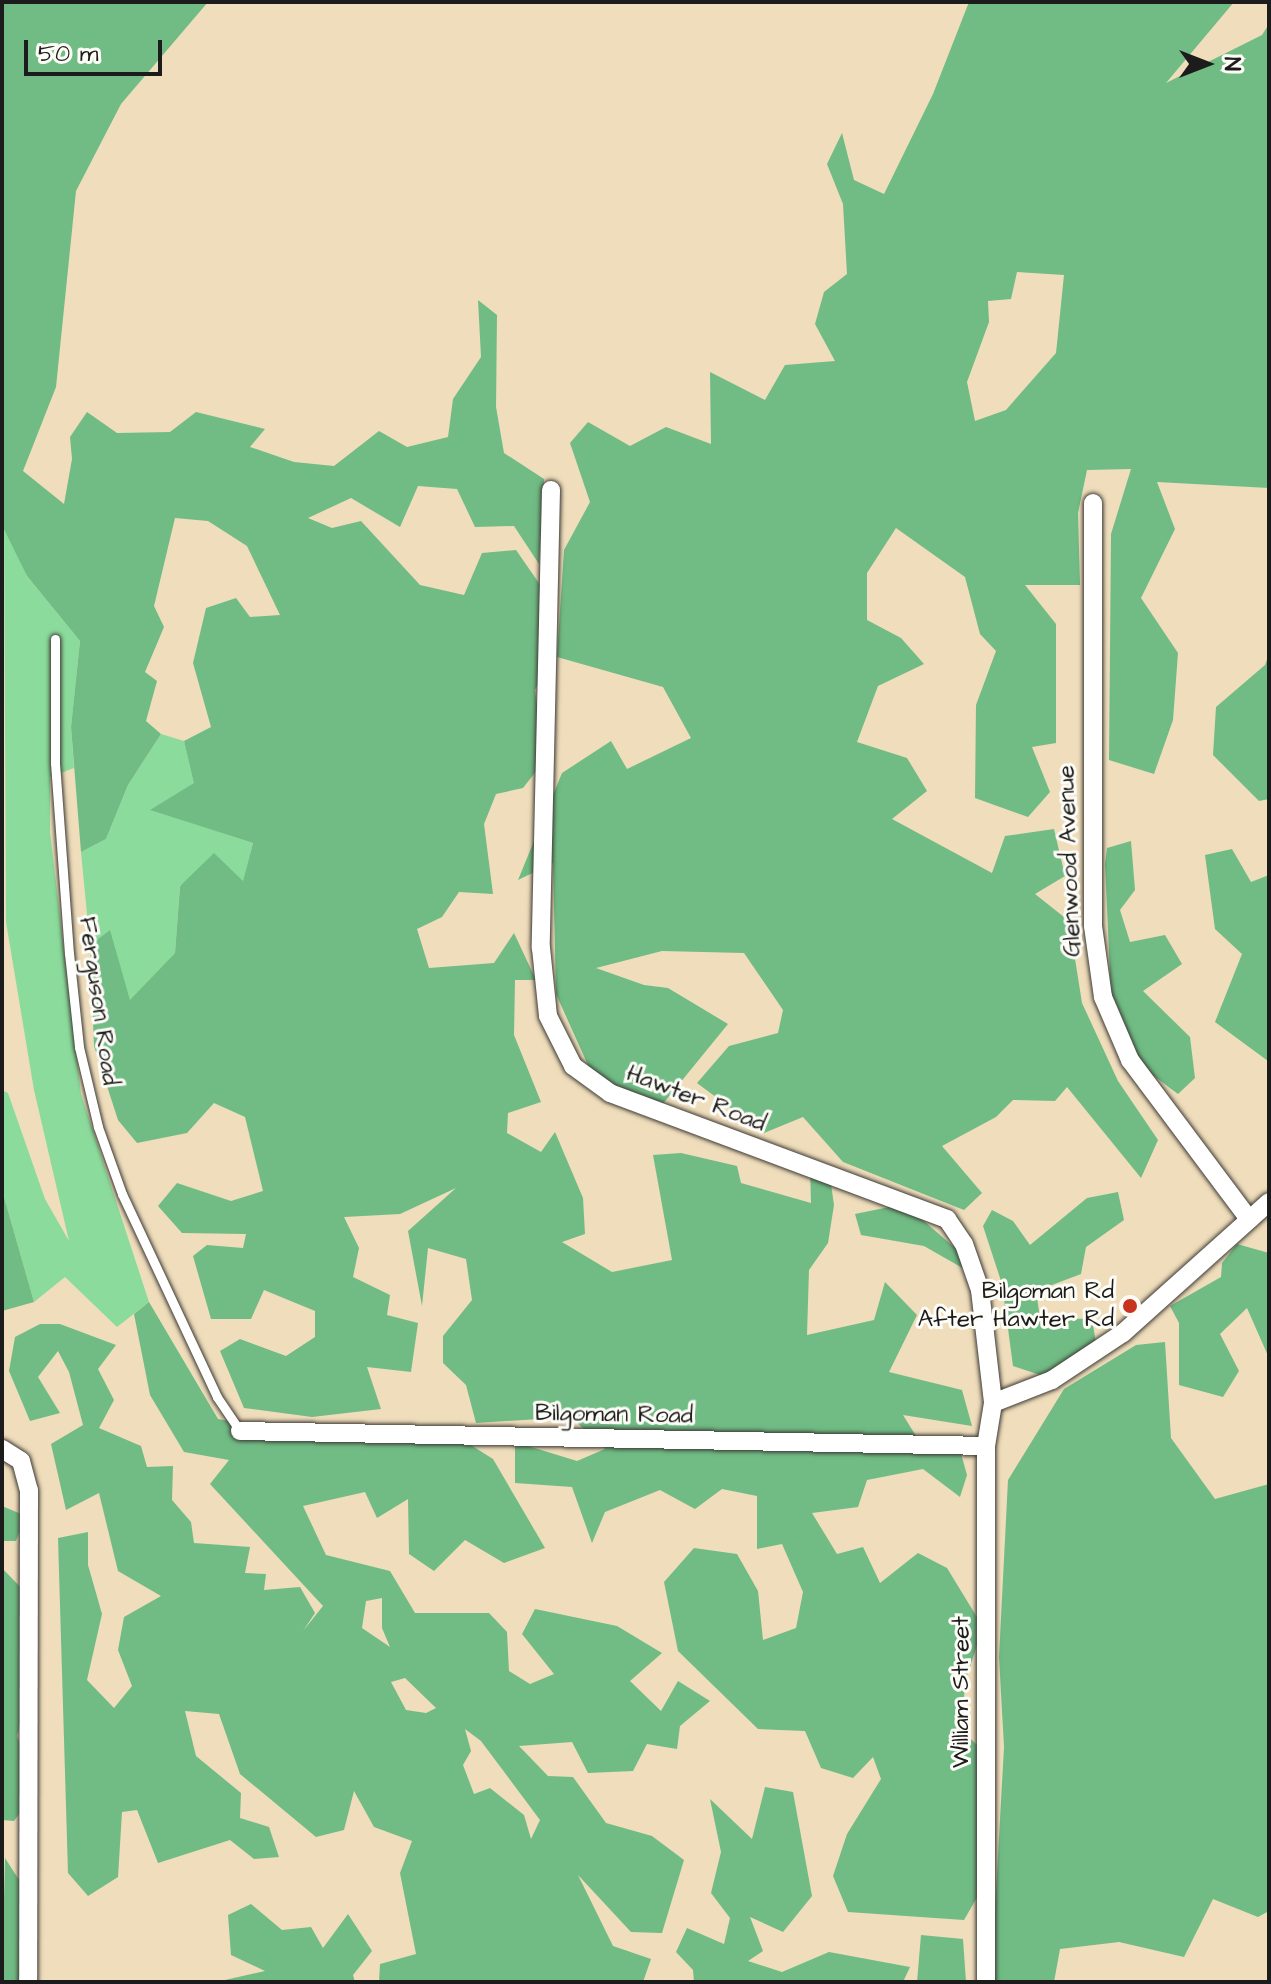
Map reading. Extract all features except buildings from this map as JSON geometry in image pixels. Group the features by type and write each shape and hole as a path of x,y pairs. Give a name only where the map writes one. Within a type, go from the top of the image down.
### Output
{"street":[{"name":"Hawter Road","path":"551,490 541,948 548,1016 573,1066 610,1093 947,1219 964,1244 980,1290 993,1403"},
{"name":"Glenwood Avenue","path":"1093,503 1093,926 1103,997 1130,1060 1249,1219"},
{"path":"993,1403 1052,1380 1123,1333 1269,1202"},
{"name":"William Street","path":"986,1982 986,1446 993,1403"},
{"name":"Bilgoman Road","path":"240,1431 986,1446"},
{"path":"2,1449 21,1461 29,1490 28,1982"}],"lane":[{"name":"Ferguson Road","path":"55,639 55,763 79,1047 98,1127 122,1194 217,1397 240,1431"}],"green space":[{"path":"2,2 208,2 121,104 76,191 56,387 23,471 64,504 72,459 70,437 87,412 117,433 170,432 196,412 265,429 250,447 294,462 334,466 379,431 407,447 448,437 453,399 481,357 478,300 497,315 496,407 504,453 544,479 539,564 514,526 475,527 457,489 418,486 400,527 351,498 308,518 332,528 361,521 420,585 464,595 482,553 516,550 541,586 552,657 535,690 544,761 523,788 496,794 484,824 493,894 459,892 442,917 417,929 429,968 494,963 514,933 536,980 515,980 514,1035 541,1102 508,1113 507,1133 541,1152 555,1132 583,1198 585,1234 562,1242 612,1272 672,1260 653,1155 681,1153 737,1166 741,1183 811,1203 810,1167 831,1184 834,1205 828,1243 809,1270 807,1335 874,1320 885,1282 917,1315 889,1372 962,1390 972,1426 903,1415 916,1436 960,1450 967,1475 960,1497 923,1469 867,1480 858,1507 812,1513 837,1554 863,1547 880,1583 918,1553 947,1568 983,1627 965,1682 962,1730 983,1751 979,1894 964,1920 848,1912 833,1876 847,1834 881,1779 873,1757 853,1778 821,1768 805,1731 758,1729 678,1651 664,1582 694,1548 737,1554 758,1591 763,1640 796,1628 803,1592 782,1544 757,1549 757,1496 722,1489 695,1509 660,1490 605,1512 592,1543 572,1487 515,1483 515,1442 577,1461 605,1449 571,1417 476,1423 466,1385 443,1363 443,1336 472,1300 466,1259 428,1248 422,1306 408,1231 456,1188 400,1214 344,1217 359,1248 353,1277 390,1295 387,1315 418,1323 411,1372 367,1367 381,1409 312,1417 244,1408 220,1351 240,1339 286,1356 315,1337 315,1311 264,1290 251,1319 211,1319 193,1256 207,1245 243,1248 246,1234 182,1233 158,1206 177,1183 231,1201 263,1191 245,1117 214,1103 187,1133 137,1143 118,1120 94,1046 90,945 110,930 130,1000 175,953 180,886 214,853 243,881 253,843 150,810 194,783 184,741 211,727 193,663 206,608 236,598 250,617 280,615 247,546 208,521 175,518 154,606 164,627 145,672 157,681 146,721 161,734 128,785 106,839 81,852 71,727 80,641 27,576 2,525"},
{"path":"969,2 1234,2 1166,83 1262,35 1269,24 1269,488 1157,482 1175,529 1141,598 1178,653 1173,720 1154,774 1109,760 1111,534 1131,469 1087,470 1078,513 1080,585 1025,585 1056,624 1056,743 1032,747 1050,792 1028,817 975,798 976,705 996,651 980,634 965,577 896,528 867,573 867,620 901,638 924,664 878,686 857,742 907,758 927,791 892,819 992,873 1005,836 1054,829 1065,876 1035,894 1069,921 1082,1003 1118,1081 1158,1140 1141,1178 1067,1087 1055,1101 1013,1100 996,1117 942,1146 982,1193 964,1210 843,1162 803,1117 764,1133 697,1083 729,1046 778,1033 783,1010 744,953 662,951 596,968 644,985 668,988 728,1024 653,1116 596,1083 556,994 553,863 518,880 562,773 611,741 627,769 691,738 663,687 557,657 564,550 590,502 570,443 588,422 630,446 666,427 711,444 710,372 765,400 785,365 835,361 815,324 824,292 847,274 843,204 827,164 842,133 854,180 884,194 933,94","holes":["1017,272 1064,275 1056,353 1006,410 975,421 967,382 989,322 988,301 1011,299"]},
{"path":"4,524 27,576 80,641 71,727 74,768 50,777 50,832 81,1094 149,1302 117,1327 65,1277 34,1302 2,1190 2,1090 8,1093 45,1199 69,1241 34,1090 6,922"},
{"path":"1269,654 1269,799 1259,801 1213,755 1216,707 1265,665"},
{"path":"161,734 184,741 195,783 151,810 253,843 243,882 180,885 175,953 130,1001 109,931 90,945 81,852 106,839 128,785"},
{"path":"1131,841 1135,890 1120,910 1130,942 1165,935 1182,964 1143,991 1190,1037 1195,1078 1178,1094 1135,1062 1111,996 1105,864 1107,848"},
{"path":"1232,849 1251,882 1269,875 1268,1061 1215,1022 1242,954 1215,929 1205,855"},
{"path":"2,1190 34,1302 2,1311"},
{"path":"1118,1192 1124,1220 1086,1247 1081,1274 1036,1291 1040,1318 1092,1319 1097,1349 1043,1376 1013,1366 1002,1284 983,1226 992,1210 1013,1221 1030,1245 1087,1198"},
{"path":"904,1204 954,1247 973,1274 924,1246 861,1235 855,1214"},
{"path":"1237,1244 1269,1253 1269,1358 1247,1308 1220,1334 1239,1371 1223,1397 1179,1385 1179,1323 1170,1306 1221,1277 1222,1263"},
{"path":"149,1302 218,1419 258,1426 455,1435 493,1459 545,1548 504,1563 465,1540 434,1571 409,1554 408,1499 377,1518 365,1492 303,1506 326,1555 390,1571 415,1613 489,1613 507,1632 509,1671 530,1684 554,1674 522,1634 535,1609 617,1626 662,1653 630,1681 661,1711 678,1681 710,1701 680,1726 677,1749 647,1744 633,1771 588,1773 572,1742 519,1746 548,1776 573,1777 606,1823 652,1836 684,1860 662,1933 631,1932 578,1875 613,1946 651,1959 643,1982 379,1982 380,1964 416,1954 400,1873 412,1841 374,1827 354,1791 344,1830 316,1837 240,1774 219,1714 185,1711 196,1756 241,1793 240,1818 269,1827 279,1857 254,1859 230,1840 158,1863 137,1810 122,1812 118,1877 88,1896 68,1873 58,1538 88,1532 88,1565 102,1614 87,1680 114,1708 132,1686 118,1650 124,1617 161,1596 118,1571 99,1493 66,1510 51,1444 83,1425 69,1372 58,1351 38,1377 60,1413 30,1421 9,1371 15,1337 40,1324 60,1324 116,1345 98,1369 114,1400 99,1428 141,1446 147,1467 173,1466 172,1500 191,1522 194,1543 250,1547 245,1573 266,1574 264,1590 300,1587 315,1613 303,1631 323,1606 210,1484 229,1460 184,1452 150,1395 134,1314","holes":["382,1598 382,1628 390,1647 362,1628 366,1601","405,1678 436,1708 426,1713 406,1710 391,1682","465,1729 481,1741 540,1820 531,1839 524,1815 490,1788 474,1794 463,1765 471,1751"]},
{"path":"1165,1342 1171,1438 1215,1499 1269,1484 1269,1911 1258,1917 1213,1899 1184,1957 1119,1942 1060,1949 1054,1982 991,1982 1004,1747 999,1657 1008,1480 1064,1389 1136,1345"},
{"path":"2,1506 26,1516 16,1541 2,1541"},
{"path":"2,1568 26,1593 29,1694 17,1736 36,1791 14,1821 2,1820"},
{"path":"765,1787 793,1792 812,1896 783,1932 750,1917 763,1951 748,1961 782,1972 829,1952 910,1967 903,1982 694,1982 693,1970 676,1952 687,1928 724,1944 730,1918 711,1893 721,1852 710,1799 752,1839"},
{"path":"5,1858 21,1883 24,1982 2,1982"},
{"path":"251,1904 282,1930 311,1927 323,1948 348,1914 372,1951 353,1975 355,1982 216,1982 265,1971 231,1955 228,1915"},
{"path":"921,1935 963,1939 966,1982 917,1982"}],"place":[{"name":"Bilgoman Rd After Hawter Rd","path":"1130,1306"}]}
